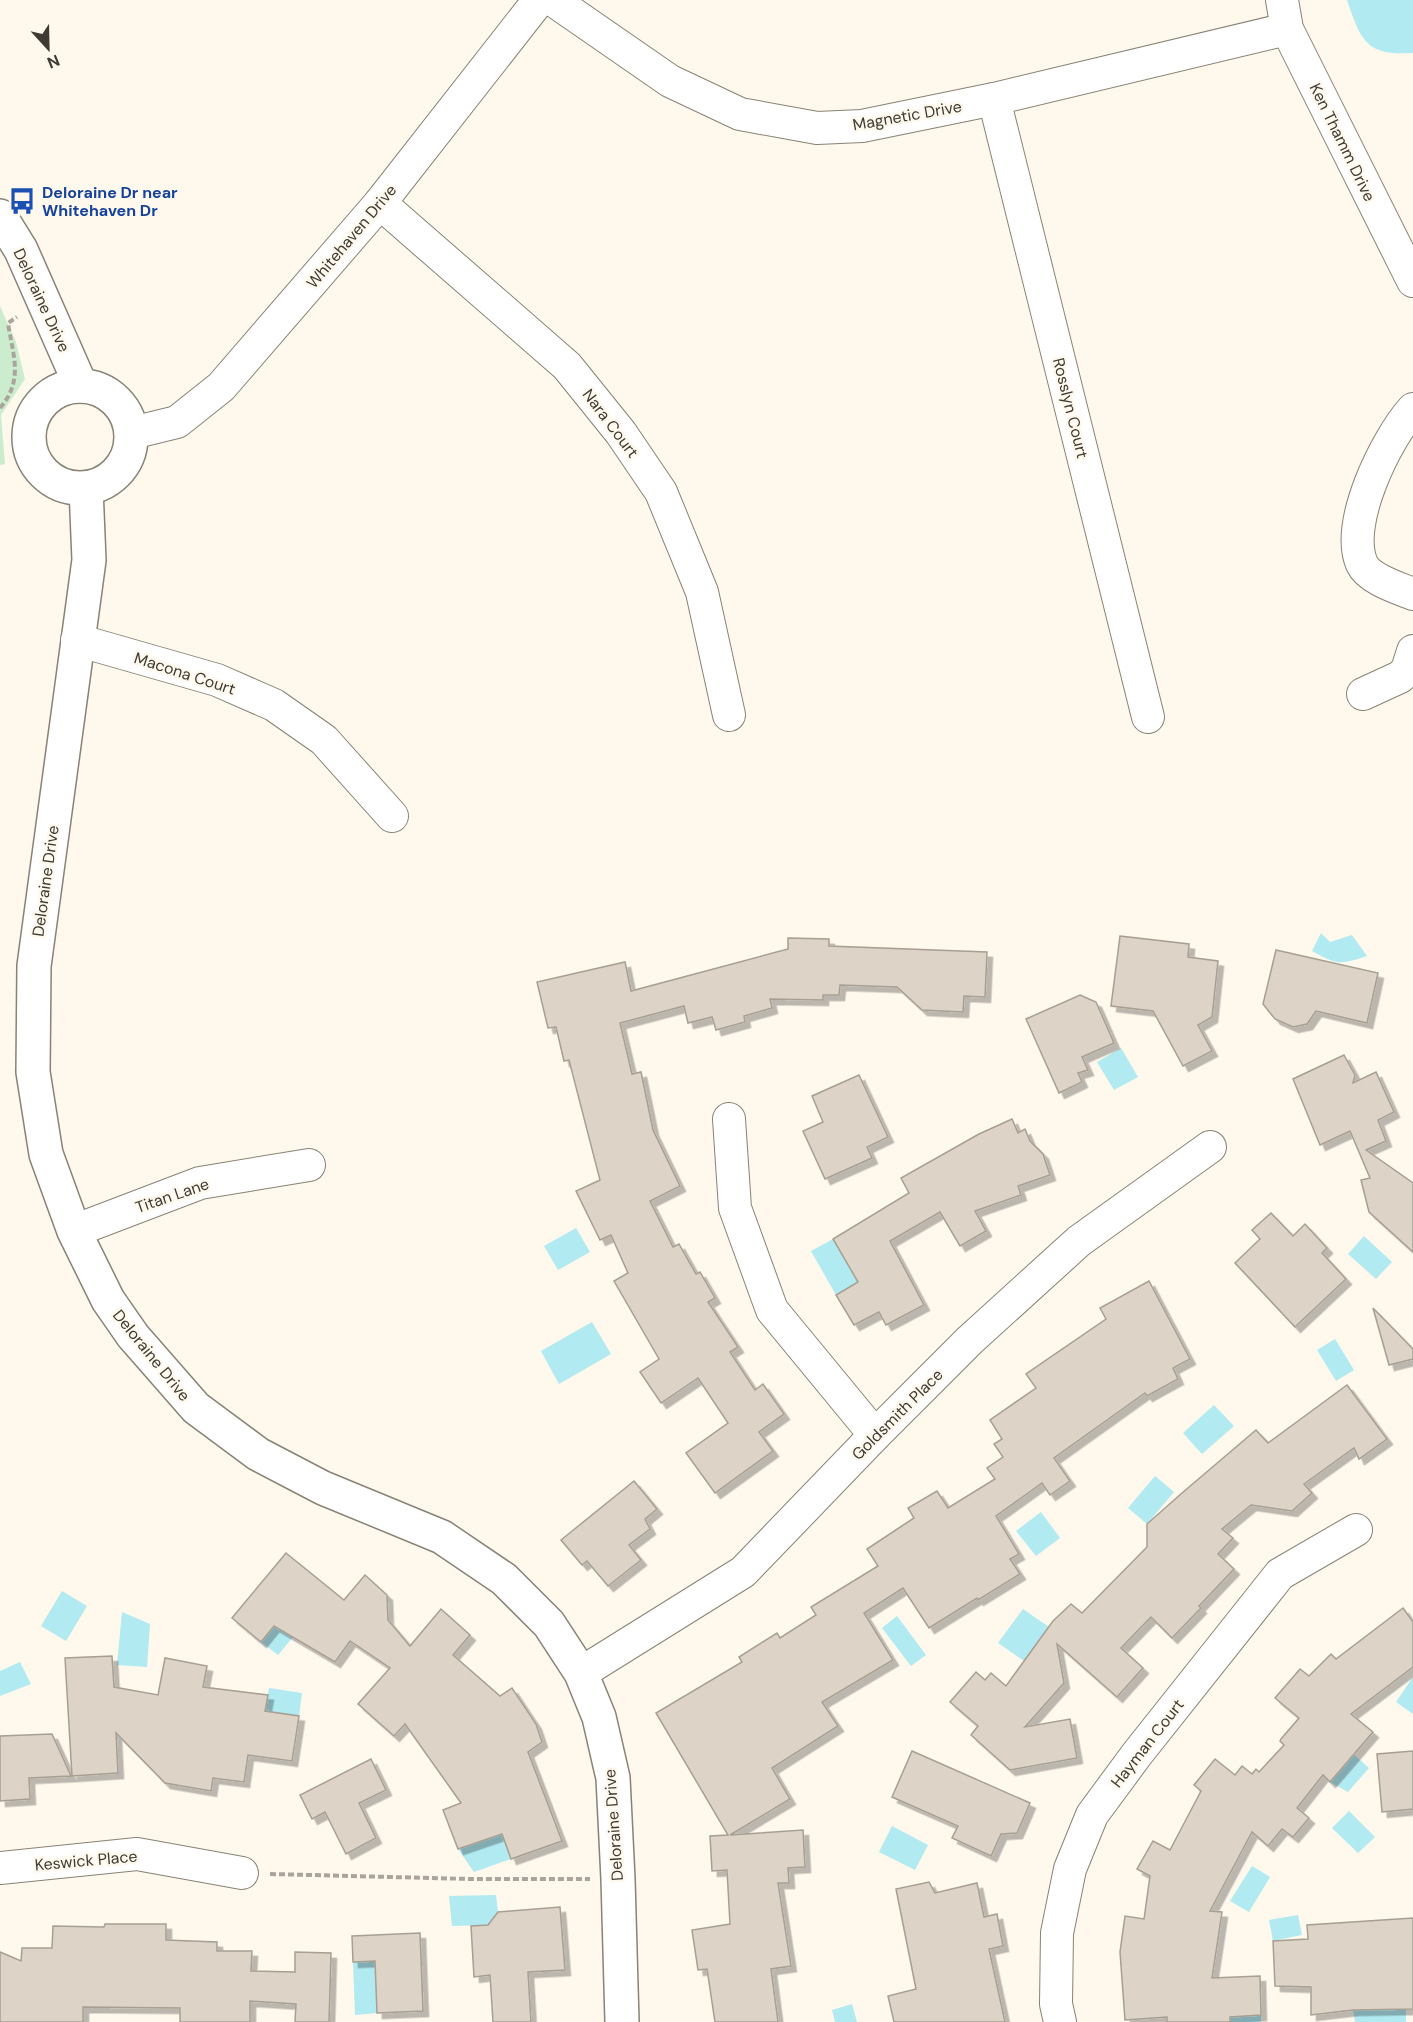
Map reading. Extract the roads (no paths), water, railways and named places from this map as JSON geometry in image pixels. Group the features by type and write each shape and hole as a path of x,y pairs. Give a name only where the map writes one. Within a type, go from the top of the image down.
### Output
{"street":[{"name":"Whitehaven Drive","path":"132,433 177,422 221,387 380,203 539,0"},
{"name":"Magnetic Drive","path":"553,0 670,81 740,114 817,128 862,126 994,99 1284,15"},
{"name":"Ken Thamm Drive","path":"1284,15 1413,282"},
{"name":"Rosslyn Court","path":"994,99 1148,717"},
{"name":"Nara Court","path":"380,203 567,366 621,433 648,472 661,492 702,592 729,715"},
{"name":"Deloraine Drive","path":"0,216 21,250 81,386"},
{"path":"81,386 96,388 110,395 128,418 132,433 125,463 115,476 101,484 86,488 69,488 53,482 40,471 32,456 28,440 30,423 37,408 49,396 64,388 81,386"},
{"path":"1413,410 1402,421 1378,464 1360,512 1358,544 1362,565 1380,580 1413,594"},
{"name":"Deloraine Drive","path":"86,488 89,560 34,966 33,1072 46,1154 74,1231 108,1300 133,1336 196,1408 258,1454 323,1488 442,1537 504,1579 549,1624 581,1673 599,1717 612,1778 618,1879 622,2022"},
{"name":"Macona Court","path":"77,640 217,680 274,705 324,740 392,816"},
{"path":"1363,694 1400,677 1407,670 1413,651"},
{"path":"729,1119 735,1208 772,1310 875,1435"},
{"name":"Goldsmith Place","path":"581,1673 743,1572 970,1340 1079,1241 1210,1147"},
{"name":"Titan Lane","path":"74,1231 200,1183 309,1165"},
{"name":"Hayman Court","path":"1060,2022 1056,2004 1057,1934 1070,1869 1092,1815 1137,1754 1280,1574 1356,1530"},
{"name":"Keswick Place","path":"0,1868 137,1854 242,1873"}],"water":[{"path":"1347,0 1413,0 1413,53 1385,52 1368,43 1357,26"},
{"path":"1321,933 1330,942 1352,935 1367,956 1339,962 1320,956 1312,951"},
{"path":"1121,1048 1138,1077 1114,1090 1097,1062"},
{"path":"576,1228 590,1252 558,1270 544,1246"},
{"path":"1364,1236 1392,1262 1376,1279 1348,1254"},
{"path":"833,1239 858,1282 836,1295 811,1251"},
{"path":"592,1322 611,1354 559,1384 541,1351"},
{"path":"1335,1339 1354,1370 1336,1381 1317,1350"},
{"path":"1214,1405 1234,1426 1202,1454 1183,1433"},
{"path":"1155,1476 1174,1492 1147,1524 1128,1508"},
{"path":"1041,1512 1060,1538 1036,1556 1016,1531"},
{"path":"62,1591 87,1606 66,1641 41,1626"},
{"path":"1023,1609 1049,1627 1024,1661 998,1643"},
{"path":"122,1612 150,1624 147,1667 117,1665"},
{"path":"286,1612 303,1625 278,1655 261,1642"},
{"path":"897,1616 926,1655 911,1666 882,1628"},
{"path":"20,1662 31,1684 0,1696 0,1671"},
{"path":"1413,1677 1413,1714 1396,1702"},
{"path":"269,1688 302,1693 299,1716 265,1711"},
{"path":"1351,1752 1369,1768 1348,1792 1330,1782"},
{"path":"1349,1811 1375,1837 1358,1853 1332,1828"},
{"path":"892,1826 928,1845 915,1870 879,1852"},
{"path":"502,1834 511,1859 474,1872 458,1849"},
{"path":"1252,1866 1270,1877 1249,1912 1230,1901"},
{"path":"496,1895 498,1912 488,1925 452,1926 449,1896"},
{"path":"1298,1915 1302,1935 1273,1941 1269,1920"},
{"path":"375,1961 377,2013 355,2015 353,1962"},
{"path":"852,2004 857,2022 835,2022 832,2010"},
{"path":"1406,2009 1406,2022 1355,2022 1353,2010"},
{"path":"1261,2015 1261,2022 1230,2022 1230,2017"}],"place":[{"name":"Deloraine Dr near Whitehaven Dr","path":"22,201"}]}
